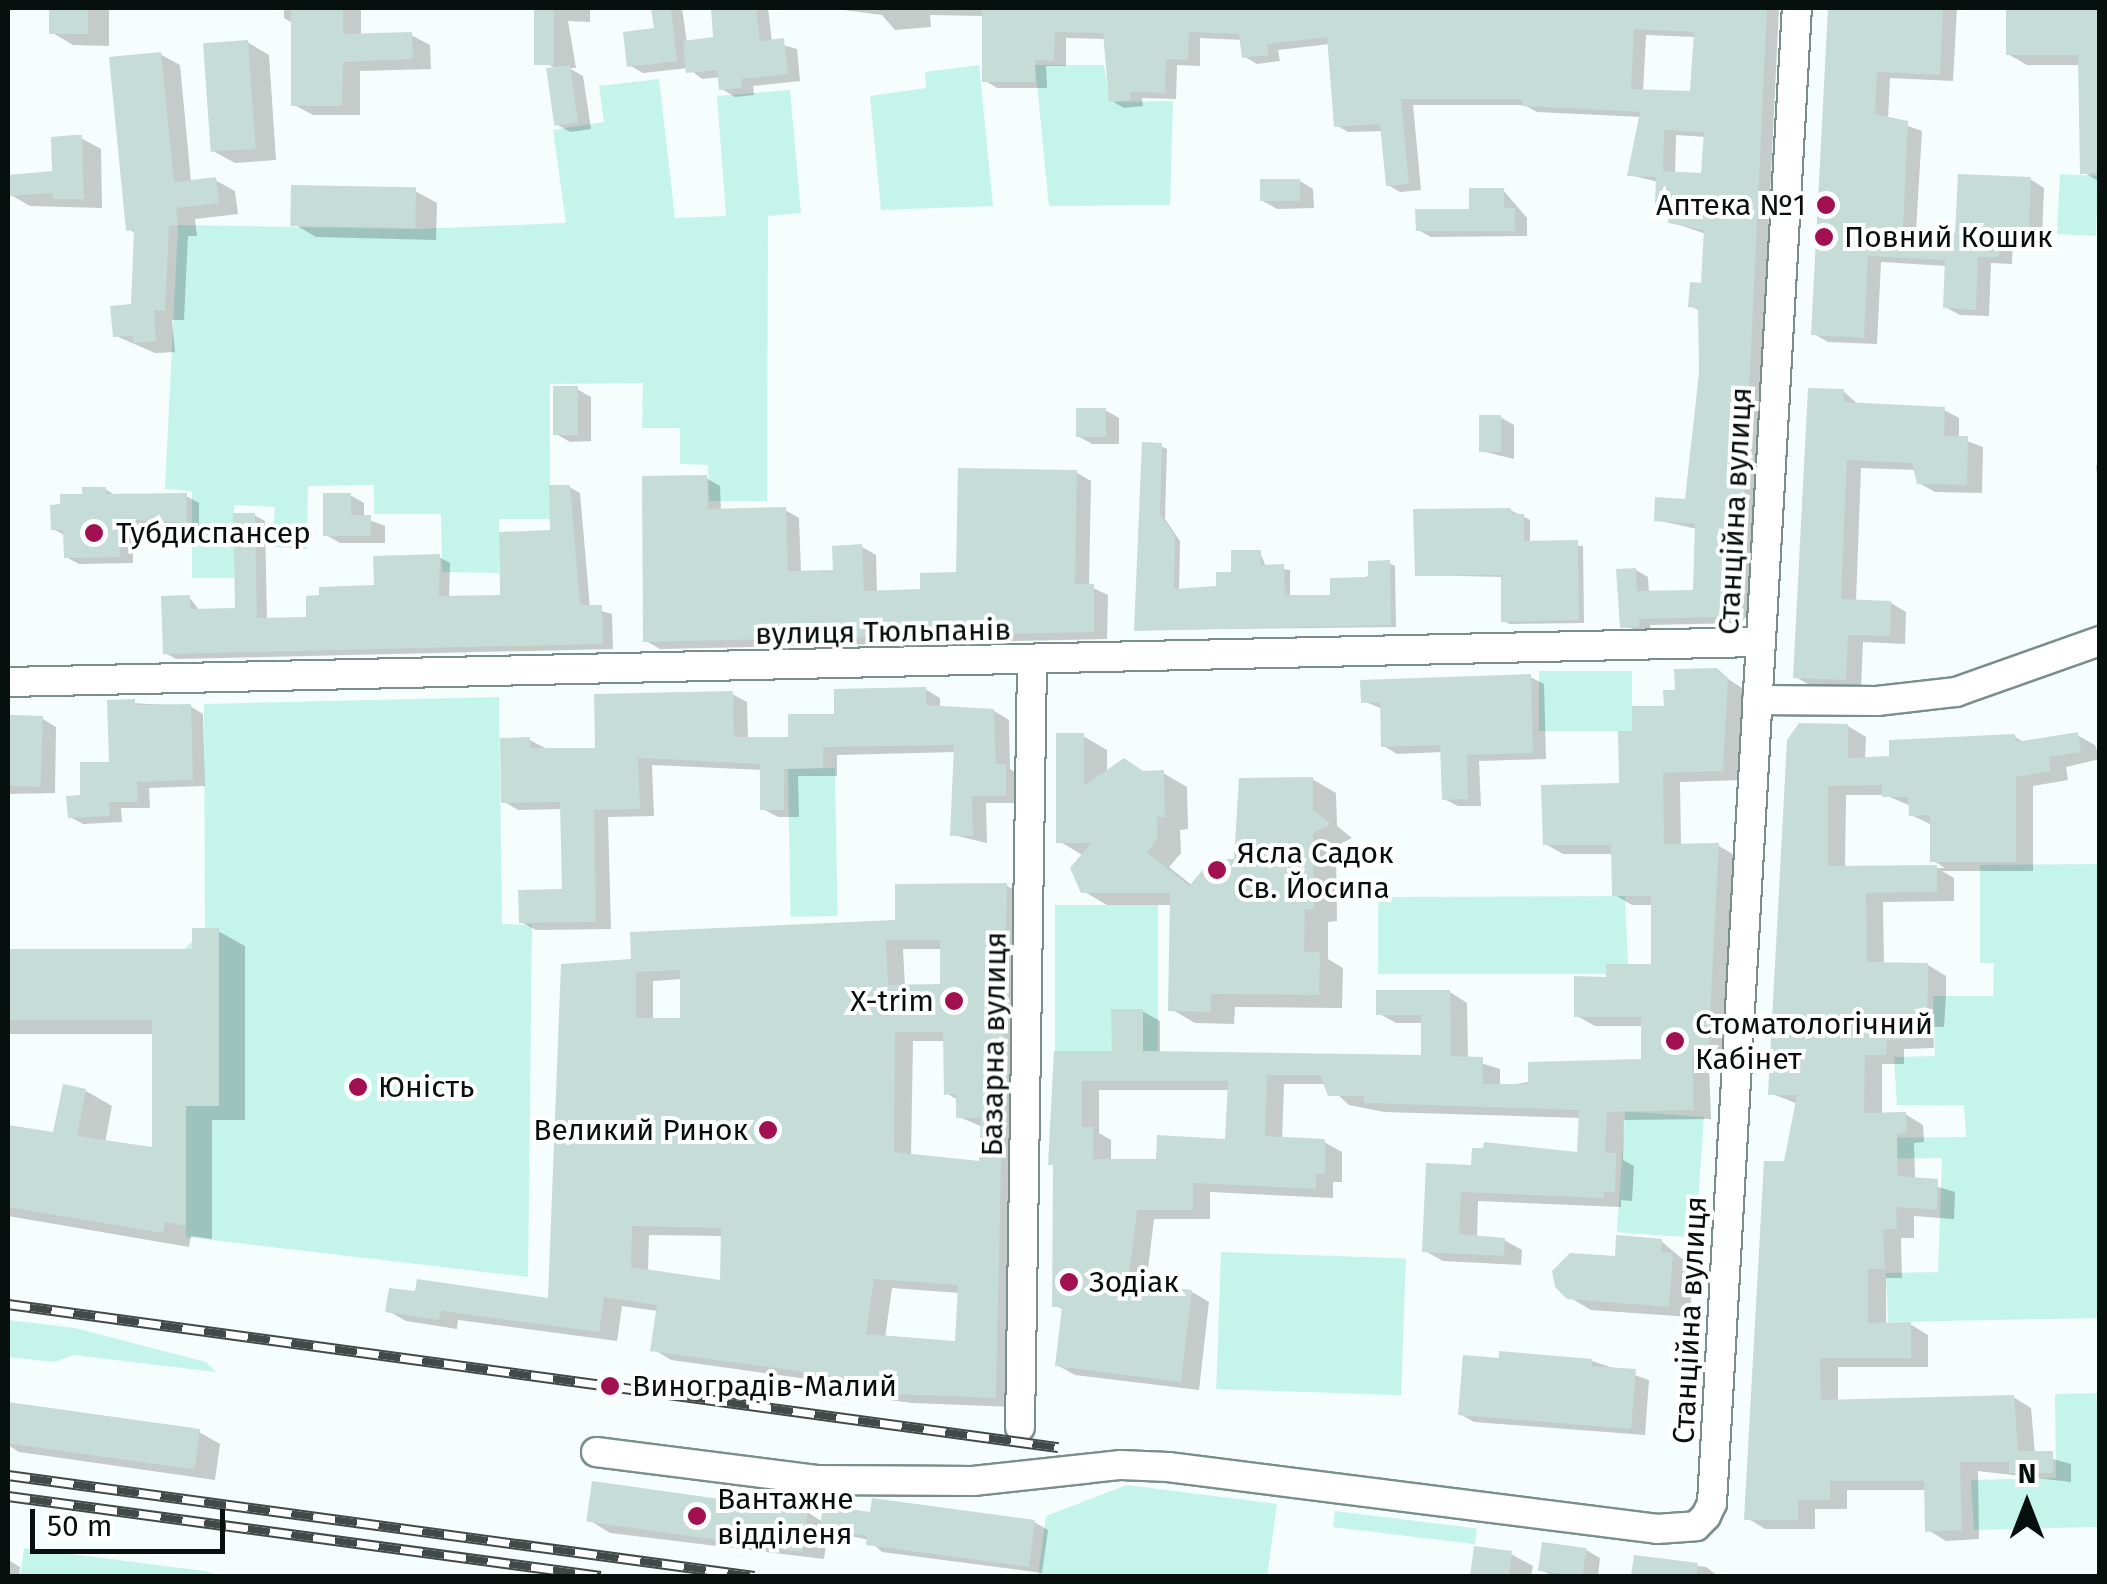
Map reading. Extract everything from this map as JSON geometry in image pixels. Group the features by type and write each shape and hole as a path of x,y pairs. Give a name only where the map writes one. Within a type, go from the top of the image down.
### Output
{"street":[{"name":"Станційна вулиця","path":"596,1452 818,1480 973,1481 1121,1465 1168,1467 1657,1528 1696,1526 1712,1503 1798,8"},
{"path":"1757,700 1878,701 1956,692 2100,641"},
{"name":"вулиця Тюльпанів","path":"8,682 1032,662 1760,642"},
{"name":"Базарна вулиця","path":"1020,1427 1032,662"}],"green space":[{"path":"979,65 993,206 881,210 870,96 926,88 925,72"},
{"path":"1035,65 1104,65 1110,102 1173,101 1170,205 1049,206"},
{"path":"659,79 675,218 726,216 717,96 790,90 801,213 768,216 767,501 709,501 708,465 680,464 680,428 642,428 643,383 550,384 550,519 499,519 499,573 442,572 441,514 374,514 374,485 308,486 307,549 272,547 275,507 234,505 234,578 192,578 192,491 165,489 178,225 415,229 566,223 553,130 604,122 599,86"},
{"path":"2060,174 2099,176 2096,236 2057,234"},
{"path":"1539,671 1632,671 1632,731 1539,731"},
{"name":"Юність","path":"499,697 502,924 532,925 528,1277 186,1237 185,949 205,928 204,704"},
{"path":"835,768 838,916 791,917 788,769"},
{"path":"2099,864 2099,1318 1888,1322 1886,1273 1938,1272 1942,1158 1860,1159 1859,1138 1966,1137 1964,1105 1897,1105 1894,1057 1935,1056 1933,996 1993,996 1994,963 1980,963 1980,865"},
{"path":"1625,896 1628,964 1606,964 1606,974 1378,974 1378,897"},
{"path":"1055,905 1158,905 1158,1051 1055,1051"},
{"path":"1625,1111 1704,1117 1696,1238 1617,1232"},
{"path":"1221,1252 1406,1258 1401,1395 1216,1389"},
{"path":"8,1320 75,1328 206,1362 216,1372 73,1355 55,1362 8,1357"},
{"path":"2099,1393 2099,1527 1974,1530 1971,1480 2056,1478 2055,1394"},
{"path":"1127,1485 1277,1504 1267,1576 1038,1576 1046,1516"},
{"path":"1335,1511 1477,1528 1475,1544 1333,1527"},
{"path":"24,1548 205,1571 222,1576 20,1576"}],"building":[{"path":"49,8 88,8 88,34 49,34"},
{"path":"291,8 343,8 343,34 412,32 413,59 343,62 342,106 291,106"},
{"path":"534,8 554,8 554,65 534,65"},
{"path":"651,8 671,8 677,61 627,67 623,32 654,28"},
{"path":"711,8 756,8 760,41 784,38 788,74 741,79 742,88 719,90 717,70 686,73 683,41 713,37"},
{"path":"982,8 1767,8 1739,607 1726,617 1639,619 1639,627 1620,628 1616,569 1636,568 1637,591 1693,590 1695,524 1654,521 1655,497 1685,499 1699,373 1698,308 1688,307 1690,282 1701,283 1704,230 1668,223 1669,204 1655,203 1656,177 1627,176 1640,112 1522,106 1522,99 1401,99 1409,184 1386,186 1380,124 1334,127 1327,37 1267,44 1268,55 1242,58 1239,34 1189,32 1188,60 1166,59 1165,93 1130,92 1131,100 1109,102 1103,33 1055,32 1054,61 1035,60 1035,82 982,82","holes":["1634,29 1694,32 1690,91 1631,89","1664,130 1704,132 1701,173 1663,171"]},
{"path":"1828,8 1943,8 1940,75 1877,72 1875,114 1908,121 1903,227 1955,233 1958,174 2031,177 2029,230 2000,229 1999,257 1978,257 1976,310 1943,308 1945,260 1868,256 1864,338 1811,335"},
{"path":"2006,8 2100,8 2100,173 2080,174 2078,55 2006,55"},
{"path":"248,40 256,149 211,152 203,43"},
{"path":"161,52 174,182 216,177 219,203 176,208 178,225 169,226 165,311 154,310 156,341 133,343 133,336 113,337 110,306 131,304 134,230 126,231 109,57"},
{"path":"570,65 578,122 554,126 546,68"},
{"path":"82,135 84,199 53,199 53,193 9,196 8,175 52,171 51,137"},
{"path":"1260,179 1300,179 1300,201 1260,201"},
{"path":"291,185 416,187 415,228 290,226"},
{"path":"1469,188 1504,188 1504,208 1515,208 1515,231 1416,231 1415,209 1469,209"},
{"path":"553,386 578,386 578,435 553,435"},
{"path":"1808,388 1844,389 1844,402 1945,407 1944,436 1968,436 1967,485 1917,484 1912,463 1847,460 1841,599 1891,601 1890,636 1848,635 1846,680 1793,678"},
{"path":"1076,408 1106,408 1106,437 1076,437"},
{"path":"1479,415 1501,415 1501,452 1479,452"},
{"path":"1142,442 1162,443 1160,514 1175,536 1174,589 1216,586 1216,572 1231,572 1231,550 1261,550 1261,565 1284,564 1285,595 1330,595 1330,578 1368,577 1368,561 1390,560 1391,625 1134,631"},
{"path":"958,468 1077,470 1075,584 1094,584 1094,632 643,642 642,476 707,475 708,509 786,507 788,571 833,570 832,546 862,544 864,591 920,589 920,573 956,572"},
{"path":"549,485 570,485 580,605 602,605 603,644 163,654 161,596 190,595 190,609 235,608 233,513 255,513 257,618 306,617 306,596 319,595 319,587 374,585 373,556 440,554 439,596 500,595 499,532 550,530"},
{"path":"82,487 106,487 106,494 187,493 187,523 119,519 120,557 64,558 63,530 51,530 50,505 60,504 60,494 82,494"},
{"path":"323,493 351,493 351,515 371,515 371,536 323,536"},
{"path":"1511,508 1511,514 1524,514 1524,541 1578,540 1579,620 1501,622 1501,575 1415,576 1413,509"},
{"path":"1717,668 1728,678 1723,771 1663,773 1664,844 1719,843 1708,1055 1692,1055 1694,1110 1607,1112 1605,1153 1616,1153 1615,1192 1604,1192 1604,1198 1461,1192 1459,1234 1505,1238 1504,1256 1422,1252 1426,1163 1471,1165 1472,1148 1483,1148 1484,1142 1577,1152 1579,1110 1364,1103 1364,1096 1328,1096 1320,1075 1267,1075 1265,1136 1325,1139 1325,1174 1316,1173 1316,1189 1193,1183 1193,1210 1137,1210 1128,1282 1192,1290 1181,1382 1055,1366 1062,1307 1052,1307 1053,1165 1048,1165 1054,1051 1112,1051 1111,1009 1143,1009 1143,1051 1421,1055 1421,1015 1376,1015 1376,990 1450,990 1451,1056 1483,1057 1483,1084 1528,1084 1528,1062 1641,1059 1641,1017 1574,1017 1574,976 1606,977 1606,964 1651,964 1651,896 1612,896 1611,845 1543,845 1541,785 1619,783 1618,731 1632,731 1632,706 1664,706 1663,690 1675,690 1674,669","holes":["1082,1081 1228,1081 1225,1139 1157,1135 1156,1159 1093,1159 1093,1127 1082,1127"]},
{"path":"1531,674 1533,753 1467,755 1468,799 1442,800 1440,745 1381,747 1380,702 1361,703 1360,680"},
{"path":"926,687 926,705 994,709 996,764 1006,764 1006,796 972,796 973,836 950,836 954,745 823,747 823,768 784,769 784,810 760,810 760,764 638,758 640,809 594,810 596,922 519,923 518,890 562,889 560,802 501,803 500,738 530,737 530,748 595,748 594,694 733,691 734,737 788,737 788,714 834,714 834,689"},
{"path":"135,699 135,705 191,704 193,780 137,782 138,802 109,802 110,816 68,818 66,796 80,795 80,762 109,762 107,700"},
{"path":"8,715 43,716 41,787 8,786"},
{"path":"1799,723 1848,724 1848,758 1889,756 1889,740 2015,734 2016,742 2078,732 2081,752 2049,757 2051,771 2016,777 2016,862 1930,862 1930,815 1909,816 1908,797 1882,797 1882,785 1828,786 1828,866 1937,865 1937,892 1866,893 1867,962 1928,963 1928,983 1927,1018 1916,1018 1916,1039 1887,1040 1886,1055 1865,1055 1864,1113 1906,1112 1907,1133 1897,1134 1898,1176 1938,1179 1937,1210 1896,1207 1897,1229 1883,1229 1885,1269 1868,1269 1868,1323 1911,1322 1911,1358 1820,1358 1821,1400 2014,1395 2018,1451 2053,1451 2053,1473 2009,1473 2009,1462 1960,1462 1962,1530 1925,1532 1924,1481 1830,1481 1830,1500 1798,1500 1798,1520 1744,1520 1764,1161 1784,1161 1797,1095 1768,1095 1787,740"},
{"path":"1056,733 1084,733 1084,786 1124,758 1143,771 1164,770 1165,817 1157,817 1157,839 1147,852 1189,886 1212,859 1234,859 1239,778 1313,777 1313,810 1331,824 1313,833 1314,909 1305,909 1304,952 1320,952 1319,995 1211,994 1211,1012 1168,1011 1170,893 1081,893 1070,868 1091,843 1056,843"},
{"name":"Великий Ринок","path":"1007,883 996,1398 892,1394 840,1387 841,1377 650,1351 657,1305 604,1297 599,1332 441,1311 439,1320 385,1312 389,1288 415,1291 417,1279 548,1298 561,964 631,959 630,932 895,920 895,884","holes":["886,940 940,940 940,984 888,985","680,970 680,1018 636,1018 636,972","895,1032 943,1032 944,1095 956,1094 956,1118 981,1118 979,1161 894,1152","632,1226 721,1228 720,1280 631,1267","874,1279 958,1285 955,1341 866,1334"]},
{"path":"192,928 219,928 219,1106 186,1106 186,1226 165,1222 163,1233 8,1207 8,1125 53,1132 63,1084 86,1089 77,1136 152,1147 152,1020 8,1020 8,949 192,949"},
{"path":"1616,1235 1662,1239 1661,1252 1673,1253 1669,1307 1567,1299 1555,1287 1552,1271 1570,1253 1615,1256"},
{"path":"1499,1351 1592,1359 1592,1366 1636,1369 1631,1429 1458,1415 1463,1355 1499,1358"},
{"path":"8,1402 200,1429 194,1470 8,1443"},
{"name":"Вантажне відділеня","path":"592,1481 808,1511 802,1552 586,1522"},
{"path":"872,1498 1035,1520 1029,1567 866,1545 867,1536 820,1529 823,1505 870,1512"},
{"path":"1542,1542 1587,1548 1583,1576 1538,1571"},
{"path":"1474,1546 1512,1551 1509,1576 1470,1576"},
{"path":"1634,1555 1698,1563 1697,1576 1631,1576"}],"railway":[{"path":"8,1304 1058,1447"},
{"path":"8,1475 754,1576"},
{"path":"8,1496 601,1576"}],"place":[{"name":"Аптека №1","path":"1826,205"},
{"name":"Повний Кошик","path":"1824,237"},
{"name":"Тубдиспансер","path":"94,533"},
{"name":"Ясла Садок Св. Йосипа","path":"1217,870"},
{"name":"X-trim","path":"954,1001"},
{"name":"Стоматологічний Кабінет","path":"1675,1041"},
{"name":"Юність","path":"358,1087"},
{"name":"Великий Ринок","path":"768,1130"},
{"name":"Зодіак","path":"1069,1282"},
{"name":"Виноградів-Малий","path":"610,1386"},
{"name":"Вантажне відділеня","path":"697,1516"}]}
